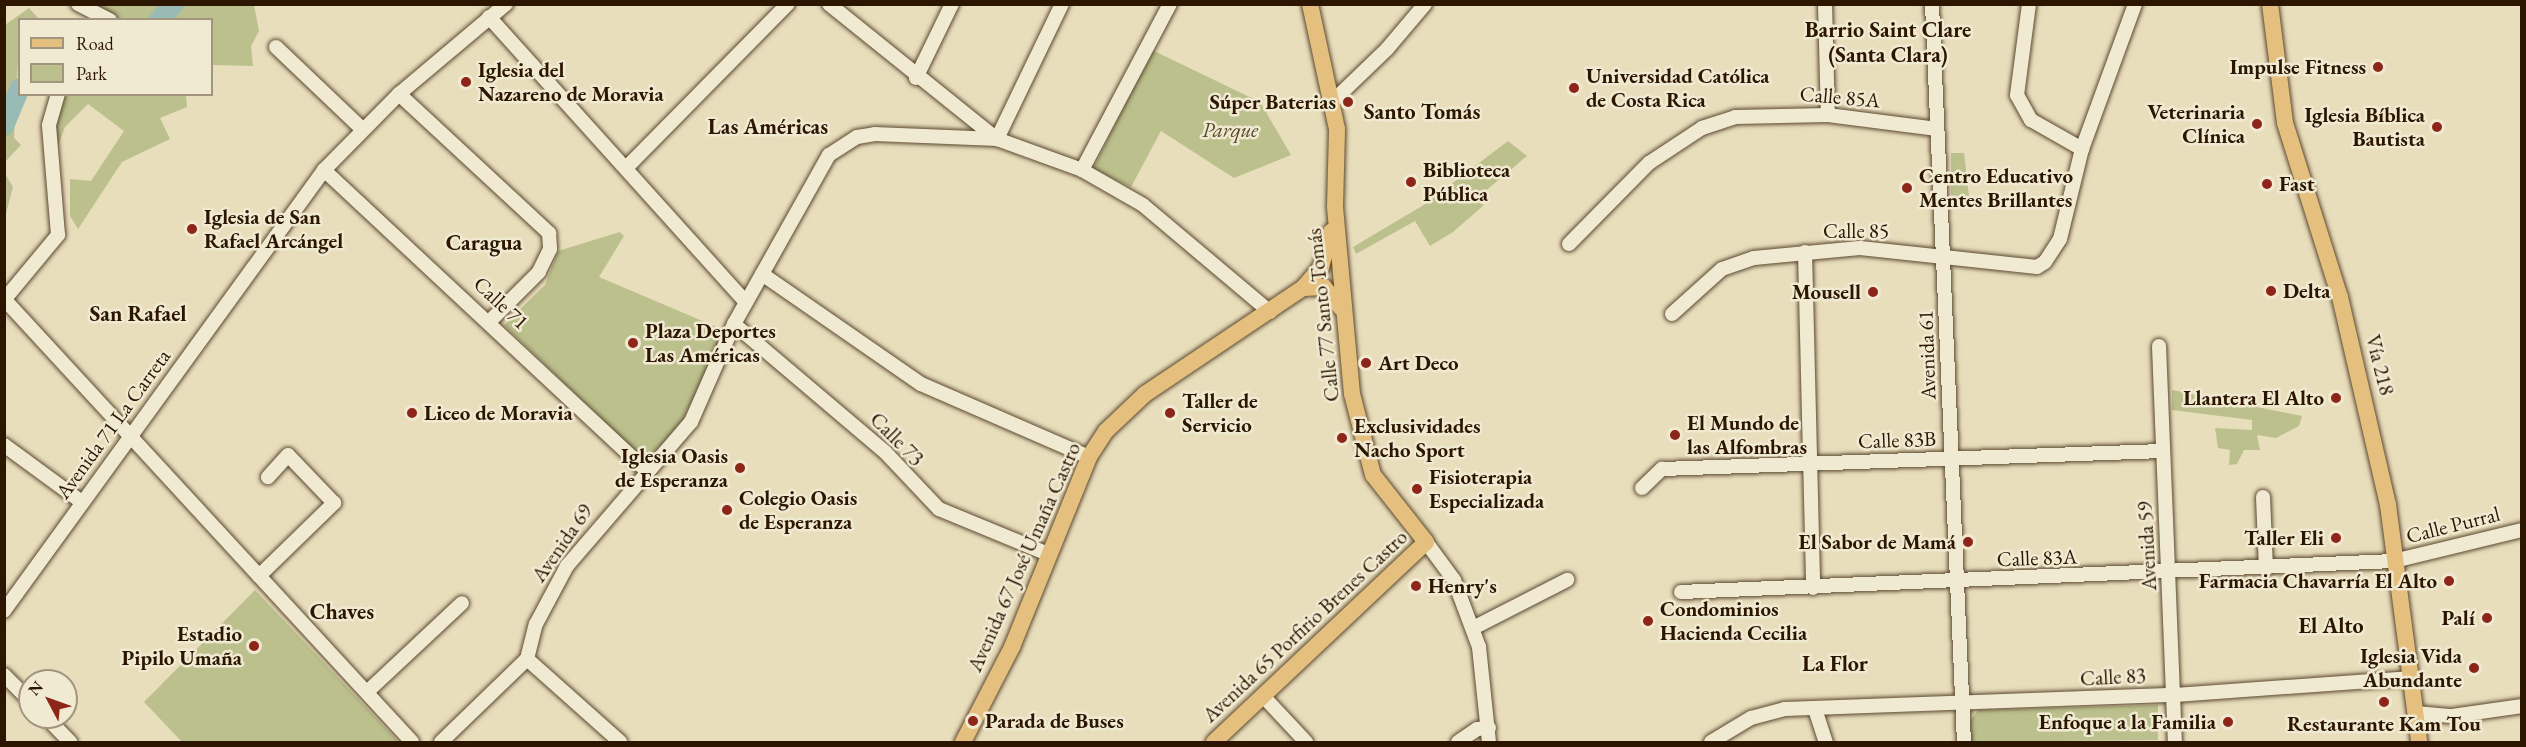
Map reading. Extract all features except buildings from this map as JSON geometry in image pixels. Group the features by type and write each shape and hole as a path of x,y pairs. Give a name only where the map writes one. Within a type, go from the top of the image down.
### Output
{"main road":[{"path":"1310,4 1332,101 1335,207"},
{"name":"Vía 218","path":"2270,4 2285,123 2354,352 2388,505 2419,742"},
{"name":"Avenida 67 José Umaña Castro","path":"963,742 1012,647 1089,457 1128,407 1304,288 1322,267 1335,207"},
{"name":"Calle 77 Santo Tomás","path":"1335,207 1342,312 1352,394 1373,475 1426,542"},
{"path":"1304,288 1324,287 1342,312"},
{"name":"Avenida 65 Porfirio Brenes Castro","path":"1214,742 1426,542"}],"street":[{"path":"78,4 106,18"},
{"name":"Avenida 71 La Carreta","path":"5,608 324,170 399,94 506,4"},
{"path":"628,166 788,4"},
{"path":"829,4 916,78 997,139 1082,170 1143,205 1270,312"},
{"path":"916,78 952,4"},
{"path":"997,139 1062,4"},
{"path":"1082,170 1170,4"},
{"path":"1332,101 1388,49 1425,4"},
{"path":"1825,4 1828,115"},
{"name":"Avenida 61","path":"1932,4 1937,129 1946,257 1964,742"},
{"path":"2029,4 2017,95 2031,120 2082,149 2135,4"},
{"path":"489,17 628,166 746,302"},
{"path":"276,47 362,129"},
{"path":"399,94 532,214 549,233 550,249 539,272 490,321"},
{"path":"57,96 49,125 58,236 6,307 412,742"},
{"name":"Calle 85A","path":"1569,244 1649,163 1702,128 1753,115 1828,115 1937,129"},
{"name":"Avenida 69","path":"527,659 536,624 567,566 646,470 691,422 734,324 839,145 875,134 997,139"},
{"name":"Calle 85","path":"1672,314 1728,266 1805,252 1860,248 2037,267 2053,254 2082,149"},
{"name":"Calle 71","path":"324,170 490,321 646,470"},
{"path":"1805,252 1813,588"},
{"path":"762,274 921,384 1089,457"},
{"name":"Calle 73","path":"734,324 886,453 939,509 1048,554"},
{"name":"Avenida 59","path":"2159,346 2175,695 2175,742"},
{"path":"4,445 82,502"},
{"name":"Calle 83B","path":"1642,488 1662,469 2163,451"},
{"path":"259,576 334,503 288,455 268,477"},
{"path":"2263,497 2266,569"},
{"name":"Calle Purral","path":"2394,561 2522,530"},
{"path":"1426,542 1454,580 1473,628 1489,728 1489,742"},
{"name":"Calle 83A","path":"1681,592 2170,575 2394,561"},
{"path":"1473,628 1567,580"},
{"path":"367,692 462,603"},
{"path":"441,742 527,659 620,742"},
{"path":"4,675 18,689"},
{"name":"Calle 83","path":"1815,709 2175,695 2412,678"},
{"path":"1263,696 1306,742"},
{"path":"2416,713 2452,716 2522,706"},
{"path":"1711,742 1751,718 1785,709 1815,709 1826,742"},
{"path":"1458,742 1477,729 1489,728"},
{"path":"58,729 70,742"}],"green space":[{"path":"96,5 254,5 259,31 251,46 253,66 213,65 213,18 114,18"},
{"path":"29,8 38,18 18,18 14,138 21,145 5,162 5,25"},
{"name":"Parque","path":"1152,50 1260,102 1291,155 1234,178 1161,131 1131,187 1093,169"},
{"path":"65,96 186,96 187,107 160,118 170,139 122,162 78,229 70,216 70,179 91,181 124,131 88,104 65,127 55,154 52,126"},
{"path":"1508,141 1527,156 1482,194 1483,206 1453,232 1430,246 1415,221 1356,254 1353,247 1422,206"},
{"path":"1951,153 1964,153 1969,196 1951,199"},
{"path":"4,172 13,187 5,217 4,217"},
{"path":"620,232 624,236 599,277 726,331 677,431 644,460 504,325 545,285 558,251"},
{"path":"2172,390 2302,416 2299,426 2276,438 2257,435 2260,450 2244,450 2237,464 2229,465 2230,450 2218,448 2215,428 2252,430 2252,420 2172,410"},
{"name":"Estadio Pipilo Umaña","path":"255,590 399,742 182,742 144,702"},
{"path":"2158,705 2158,740 1971,742 1970,721 1978,710"}],"waterway":[{"path":"161,18 174,4"},
{"path":"4,126 18,93"}],"place":[{"name":"Impulse Fitness","path":"2378,67"},
{"name":"Iglesia del Nazareno de Moravia","path":"466,82"},
{"name":"Universidad Católica de Costa Rica","path":"1574,88"},
{"name":"Súper Baterias","path":"1348,102"},
{"name":"Veterinaria Clínica","path":"2257,124"},
{"name":"Iglesia Bíblica Bautista","path":"2437,127"},
{"name":"Biblioteca Pública","path":"1411,182"},
{"name":"Fast","path":"2267,184"},
{"name":"Centro Educativo Mentes Brillantes","path":"1907,188"},
{"name":"Iglesia de San Rafael Arcángel","path":"192,229"},
{"name":"Delta","path":"2271,291"},
{"name":"Mousell","path":"1873,292"},
{"name":"Plaza Deportes Las Américas","path":"633,343"},
{"name":"Art Deco","path":"1366,363"},
{"name":"Llantera El Alto","path":"2336,398"},
{"name":"Liceo de Moravia","path":"412,413"},
{"name":"Taller de Servicio","path":"1170,413"},
{"name":"El Mundo de las Alfombras","path":"1675,435"},
{"name":"Exclusividades Nacho Sport","path":"1342,438"},
{"name":"Iglesia Oasis de Esperanza","path":"740,468"},
{"name":"Fisioterapia Especializada","path":"1417,489"},
{"name":"Colegio Oasis de Esperanza","path":"727,510"},
{"name":"Taller Eli","path":"2336,538"},
{"name":"El Sabor de Mamá","path":"1968,542"},
{"name":"Farmacia Chavarría El Alto","path":"2449,581"},
{"name":"Henry's","path":"1416,586"},
{"name":"Palí","path":"2487,618"},
{"name":"Condominios Hacienda Cecilia","path":"1648,621"},
{"name":"Estadio Pipilo Umaña","path":"254,646"},
{"name":"Iglesia Vida Abundante","path":"2474,668"},
{"name":"Restaurante Kam Tou","path":"2384,702"},
{"name":"Parada de Buses","path":"973,721"},
{"name":"Enfoque a la Familia","path":"2228,722"}],"district":[{"name":"Barrio Saint Clare (Santa Clara)","path":"1888,42"},
{"name":"Santo Tomás","path":"1422,112"},
{"name":"Las Américas","path":"768,127"},
{"name":"Caragua","path":"484,243"},
{"name":"San Rafael","path":"138,314"},
{"name":"Chaves","path":"342,612"},
{"name":"El Alto","path":"2331,626"},
{"name":"La Flor","path":"1835,664"}]}
